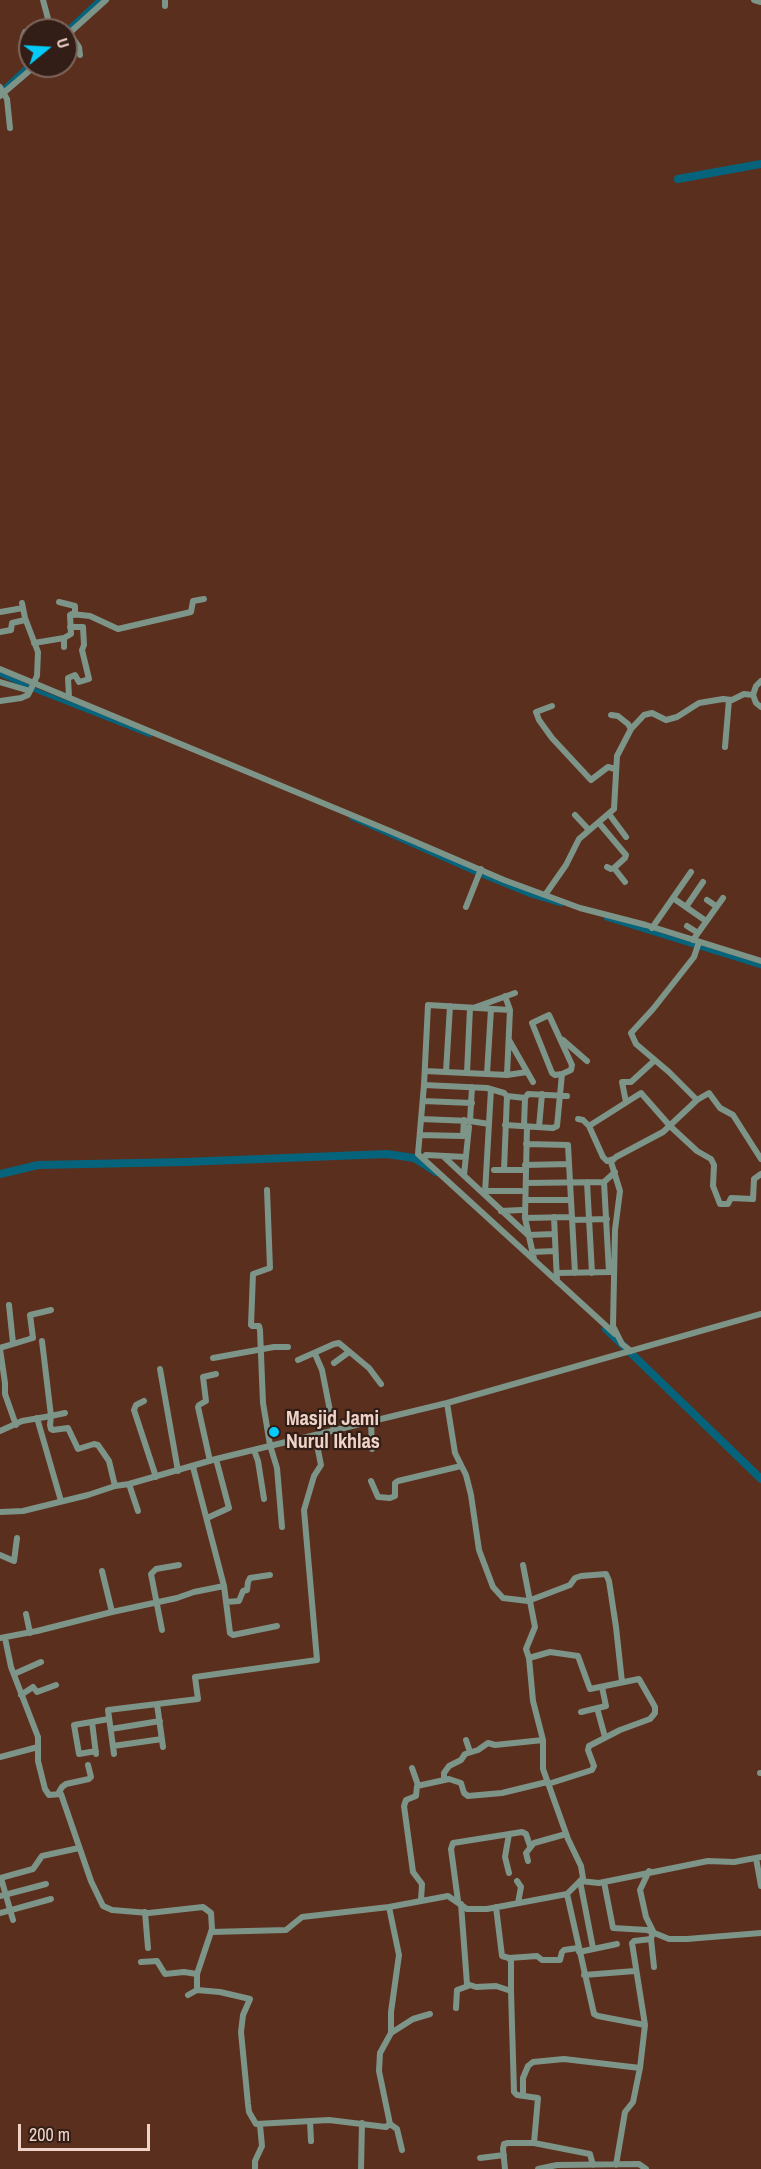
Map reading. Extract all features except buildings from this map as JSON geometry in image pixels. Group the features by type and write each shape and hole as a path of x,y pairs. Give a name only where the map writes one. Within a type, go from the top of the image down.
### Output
{"street":[{"path":"43,0 47,18"},
{"path":"78,26 106,0"},
{"path":"754,0 761,2"},
{"path":"78,46 80,55"},
{"path":"10,128 7,99 2,91 19,78"},
{"path":"34,643 70,636 70,615 90,616 118,629 191,612 193,601 204,599"},
{"path":"59,602 75,606 75,615"},
{"path":"0,612 23,605 25,620 38,652 38,673 28,695 0,701"},
{"path":"0,630 12,629 12,623 25,620"},
{"path":"69,697 68,678 75,675 80,682 89,680 82,650 83,628 70,627"},
{"path":"64,639 64,647"},
{"path":"0,669 32,687"},
{"path":"761,681 756,686 753,695 756,703 761,707"},
{"path":"0,682 32,687 69,697 480,871 544,895 580,908 652,928 696,945 761,961"},
{"path":"544,895 566,865 576,843 609,814 615,804 617,756 631,729 647,714 652,713 666,720 677,717 699,703 729,700 744,694 753,695"},
{"path":"725,747 729,700"},
{"path":"552,706 536,712 539,720 552,738 591,780 608,767 615,769"},
{"path":"611,715 620,718 631,729"},
{"path":"575,814 589,830"},
{"path":"609,814 626,837"},
{"path":"599,823 626,855 626,858 611,867 625,882"},
{"path":"466,907 480,871"},
{"path":"652,928 691,872"},
{"path":"686,907 703,882"},
{"path":"673,898 706,921"},
{"path":"697,1100 636,1044 631,1033 694,957 698,933 723,898"},
{"path":"707,900 716,906"},
{"path":"687,926 698,933"},
{"path":"471,1008 515,993"},
{"path":"505,996 510,1010 507,1075"},
{"path":"510,1010 428,1005 420,1157 534,1260 557,1277 631,1351"},
{"path":"446,1072 450,1006"},
{"path":"467,1073 471,1008"},
{"path":"488,1074 491,1009"},
{"path":"549,1015 572,1065 571,1070 562,1074 552,1073 532,1023 549,1015"},
{"path":"561,1037 587,1060"},
{"path":"509,1040 532,1082"},
{"path":"626,1102 622,1083 630,1082 655,1060"},
{"path":"425,1071 507,1075 527,1072"},
{"path":"505,1125 553,1128 557,1125 562,1074"},
{"path":"424,1085 491,1089 507,1096 525,1098"},
{"path":"464,1175 472,1087"},
{"path":"485,1192 491,1089"},
{"path":"589,1126 641,1093 670,1126 697,1151 711,1159 714,1165 713,1186 720,1204 728,1204 734,1197 753,1199 754,1179 761,1174"},
{"path":"578,1119 583,1120 589,1126 607,1161 663,1132 697,1100 709,1093 720,1108 734,1115 761,1159"},
{"path":"534,1260 525,1218 525,1098 528,1094 567,1096"},
{"path":"540,1126 542,1094"},
{"path":"504,1170 507,1096"},
{"path":"423,1101 472,1103"},
{"path":"421,1119 489,1124"},
{"path":"420,1135 463,1136 468,1123"},
{"path":"526,1144 568,1145 575,1273"},
{"path":"426,1155 466,1157"},
{"path":"444,1157 485,1192 501,1211 528,1235 555,1234"},
{"path":"612,1159 611,1166 620,1191 612,1272"},
{"path":"494,1170 569,1164"},
{"path":"526,1183 604,1182 615,1172"},
{"path":"587,1182 592,1273"},
{"path":"604,1182 612,1272 613,1326 616,1335"},
{"path":"267,1190 270,1268 252,1274 250,1324 260,1328 264,1403 270,1445 277,1468 282,1527"},
{"path":"485,1192 521,1191"},
{"path":"526,1200 571,1200"},
{"path":"501,1211 521,1210"},
{"path":"554,1217 557,1277"},
{"path":"525,1218 607,1219"},
{"path":"532,1252 555,1251"},
{"path":"557,1277 575,1273 612,1272"},
{"path":"9,1305 13,1343"},
{"path":"16,1425 5,1394 0,1348 34,1337 30,1315 51,1310"},
{"path":"0,1512 23,1511 270,1445 447,1403 761,1314"},
{"path":"42,1341 51,1429 68,1428 77,1449 94,1444 103,1450 109,1461 115,1486"},
{"path":"298,1360 337,1343 369,1368 381,1384"},
{"path":"213,1358 260,1349 288,1347"},
{"path":"334,1363 349,1352"},
{"path":"315,1354 322,1370 334,1431"},
{"path":"160,1369 178,1470"},
{"path":"207,1518 229,1508 213,1460 199,1405 206,1401 203,1377 216,1374"},
{"path":"144,1401 136,1405 134,1410 156,1477"},
{"path":"447,1403 455,1453 471,1495 479,1550 493,1587 503,1598 528,1601 570,1585 574,1578 606,1574 616,1627 622,1682"},
{"path":"0,1431 65,1413"},
{"path":"37,1419 61,1501"},
{"path":"371,1422 372,1449"},
{"path":"114,1754 108,1710 198,1698 195,1677 317,1660 304,1510 314,1476 321,1465 315,1435"},
{"path":"254,1450 264,1499"},
{"path":"371,1481 378,1497 390,1498 395,1496 394,1483 398,1481 461,1466"},
{"path":"193,1467 224,1586 229,1631 233,1635 277,1626"},
{"path":"129,1484 138,1511"},
{"path":"0,1554 14,1561 17,1538"},
{"path":"211,1932 286,1930 302,1917 389,1907 448,1896 470,1910 496,1907 567,1894 583,1878 579,1860 566,1834 543,1769 543,1740 533,1701 526,1649 535,1627 528,1601 523,1565"},
{"path":"162,1630 151,1577 152,1571 179,1566"},
{"path":"102,1571 112,1612"},
{"path":"226,1602 239,1601 243,1591 247,1590 249,1579 270,1575"},
{"path":"197,1990 197,1974 211,1932 212,1915 203,1907 145,1912 104,1908 91,1881 61,1794 47,1794 38,1761 38,1737 2,1638 224,1586"},
{"path":"26,1614 30,1632"},
{"path":"418,1785 449,1779 461,1784 464,1793 468,1796 502,1793 592,1770 594,1766 588,1747 605,1737 651,1719 655,1713 654,1702 648,1696 640,1680 592,1689 588,1688 578,1656 550,1652 529,1658"},
{"path":"14,1674 41,1662"},
{"path":"21,1695 33,1687 37,1692 56,1685"},
{"path":"581,1712 606,1705 602,1687"},
{"path":"113,1746 163,1743 157,1704"},
{"path":"597,1708 605,1737"},
{"path":"93,1722 96,1753 79,1754 74,1725 109,1719"},
{"path":"111,1729 160,1721"},
{"path":"466,1740 470,1752"},
{"path":"444,1779 444,1773 449,1766 461,1760 465,1754 478,1750 488,1743 493,1745 543,1740"},
{"path":"0,1756 38,1747"},
{"path":"58,1794 66,1784 91,1777 88,1766"},
{"path":"412,1768 418,1785 415,1789 416,1796 406,1800 404,1806 413,1872 422,1884 421,1900"},
{"path":"468,1986 453,1843 525,1832 530,1846"},
{"path":"509,1833 505,1857 509,1873"},
{"path":"528,1861 526,1853 530,1846 538,1841 566,1834"},
{"path":"13,1920 3,1895 1,1878 33,1869 42,1856 79,1848"},
{"path":"580,1881 604,1882 708,1861 734,1862 759,1857 761,1886"},
{"path":"650,1871 640,1890 646,1917 653,1931 651,1939 654,1967"},
{"path":"517,1881 521,1887 518,1903"},
{"path":"580,1881 593,1948"},
{"path":"604,1882 613,1928 653,1931 669,1939 761,1933"},
{"path":"3,1895 46,1884"},
{"path":"567,1894 584,1975 596,2015 645,2025"},
{"path":"0,1913 51,1899"},
{"path":"389,1907 399,1951 391,2012 391,2033 379,2058 381,2083 390,2124 397,2129 402,2151"},
{"path":"496,1907 502,1956 509,1958 537,1956 542,1960 560,1960 564,1950 617,1944"},
{"path":"145,1912 148,1948"},
{"path":"616,2165 626,2112 633,2102 645,2025 632,1943 651,1939"},
{"path":"509,1958 512,1971 514,2092 538,2098 534,2143"},
{"path":"141,1962 157,1961 165,1974 184,1972 197,1974"},
{"path":"584,1975 635,1971"},
{"path":"456,2008 458,1990 468,1986 496,1986 511,1991"},
{"path":"188,1995 197,1990 220,1992 250,1999 242,2020 242,2041 249,2112 254,2122 260,2125 345,2121 386,2127 390,2124"},
{"path":"391,2033 413,2019 430,2014"},
{"path":"523,2095 523,2078 528,2066 533,2062 564,2059 640,2068"},
{"path":"310,2121 311,2140"},
{"path":"361,2169 362,2123"},
{"path":"255,2169 255,2161 262,2146 260,2125"},
{"path":"505,2169 504,2144 534,2143 592,2154 593,2165"},
{"path":"480,2158 504,2155"},
{"path":"538,2169 557,2165 580,2167 639,2164 646,2169"}],"waterway":[{"path":"78,20 99,0"},
{"path":"0,92 18,75"},
{"path":"678,179 761,164"},
{"path":"0,674 150,735"},
{"path":"352,818 481,875 528,894 561,904"},
{"path":"606,918 761,966"},
{"path":"0,1174 38,1165 387,1154 414,1158 436,1172"},
{"path":"606,1329 761,1479"}],"place":[{"name":"Masjid Jami Nurul Ikhlas","path":"274,1432"}]}
